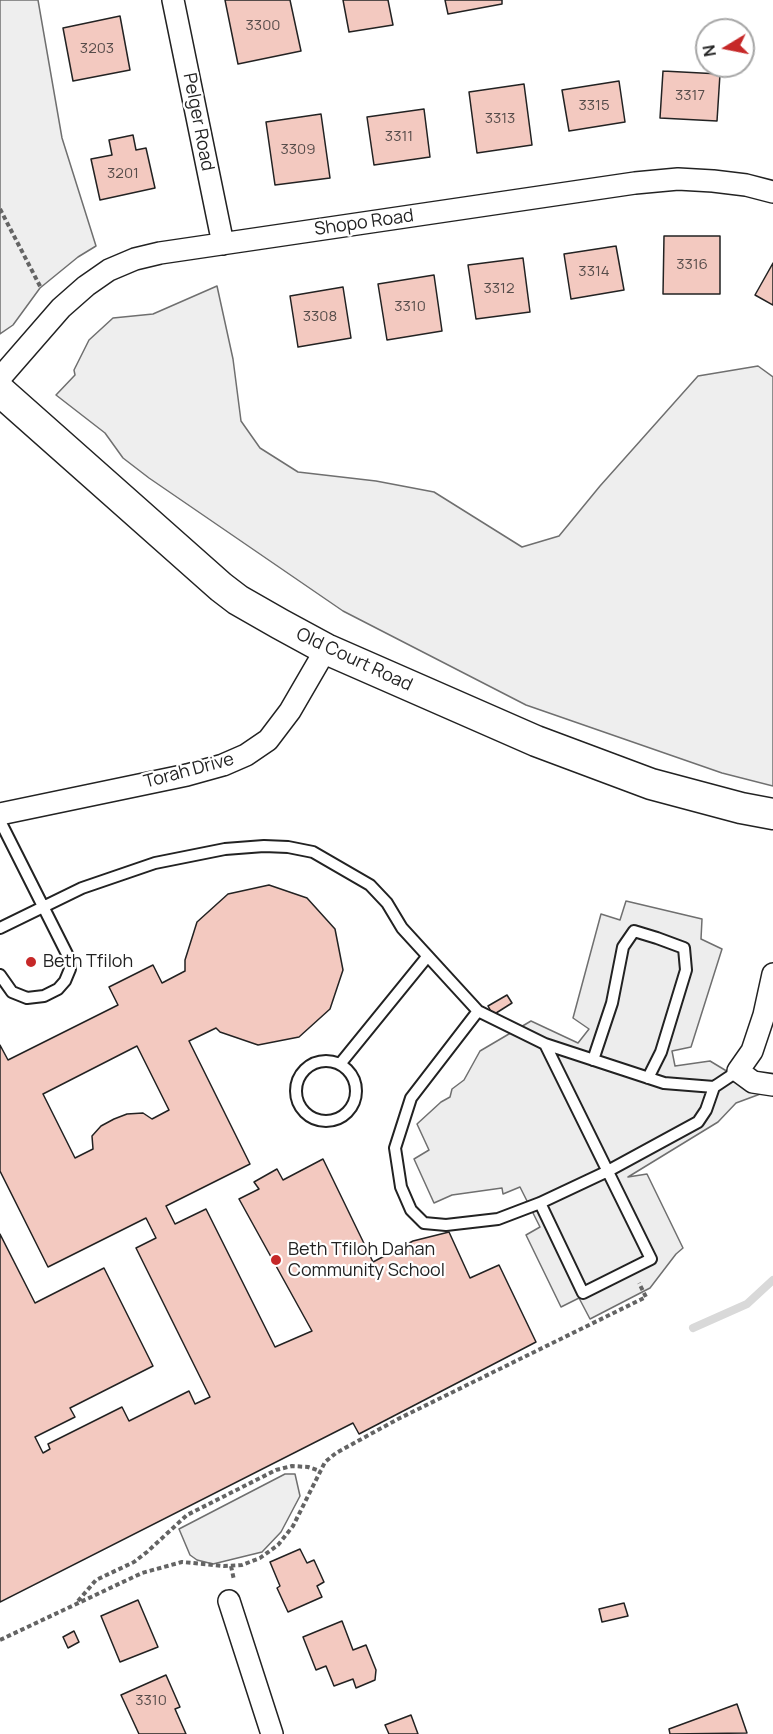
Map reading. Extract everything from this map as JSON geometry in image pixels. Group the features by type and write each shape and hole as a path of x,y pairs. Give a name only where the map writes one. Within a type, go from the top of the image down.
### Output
{"main road":[{"name":"Old Court Road","path":"0,391 229,594 280,624 326,649 450,705 606,768 697,797 773,814"}],"street":[{"name":"Pelger Road","path":"173,0 223,244"},
{"name":"Shopo Road","path":"0,378 61,308 109,270 135,259 635,183 678,179 713,181 773,191"},
{"name":"Torah Drive","path":"0,814 187,775 223,765 246,755 267,740 290,711 326,649"},
{"path":"773,974 764,1016 752,1051 738,1071 753,1082 773,1085"},
{"path":"229,1601 272,1734"}],"lane":[{"path":"0,821 68,956 70,969 65,981 58,989 44,996 27,998 12,992 0,975"},
{"path":"0,928 82,888 136,869 179,858 225,849 264,846 288,847 313,852 370,885 387,903 402,928 478,1011 545,1044 648,1078 664,1083 714,1087"},
{"path":"593,1060 612,1003 623,947 634,931 657,938 684,948 686,969 660,1052 648,1078"},
{"path":"340,1064 427,957"},
{"path":"478,1011 411,1098 394,1148 401,1187 411,1210 424,1223 446,1225 498,1219 540,1203 608,1171 698,1122 706,1110 714,1087 738,1071"},
{"path":"540,1203 583,1293 651,1259 545,1044"},
{"path":"330,1060 340,1064 353,1078 355,1097 352,1106 336,1119 317,1120 308,1115 297,1099 295,1089 303,1070 310,1064 330,1060"}],"path":[{"path":"0,210 41,288"},
{"path":"0,1640 142,1573 163,1566 182,1562 224,1566 242,1565 260,1558 278,1545 292,1526 325,1462 336,1452 646,1297 633,1268"},
{"path":"75,1604 96,1580 141,1557 186,1515 276,1470 292,1466 308,1467 320,1471"}],"shaded area":[{"path":"0,0 38,0 62,138 96,246 78,257 40,288 13,325 0,334"},
{"path":"217,286 233,359 241,421 260,448 298,472 376,481 434,492 522,547 559,536 600,486 698,376 758,366 773,377 773,786 722,773 526,705 343,611 149,478 123,458 105,433 56,395 75,375 74,370 89,340 113,318 153,314"},
{"path":"626,901 702,919 701,939 722,949 691,1047 672,1051 675,1066 710,1061 763,1093 736,1103 718,1122 628,1177 647,1174 683,1248 650,1288 590,1319 579,1298 561,1307 526,1235 540,1227 520,1187 503,1194 502,1188 452,1195 434,1203 414,1159 429,1150 417,1124 441,1102 450,1097 452,1089 464,1080 480,1051 531,1021 578,1043 589,1029 573,1018 601,914 620,920"},
{"path":"285,1474 295,1474 300,1496 281,1532 262,1552 213,1564 197,1560 190,1555 179,1529"}],"building":[{"path":"225,0 290,0 301,51 238,64"},
{"path":"343,0 388,0 393,25 349,32"},
{"path":"445,0 502,0 502,4 448,14"},
{"path":"120,16 130,70 73,81 63,28"},
{"path":"663,71 695,73 695,78 720,78 717,121 660,118"},
{"path":"619,81 625,122 569,131 562,90"},
{"path":"524,84 532,145 477,153 469,92"},
{"path":"424,109 430,157 374,165 367,117"},
{"path":"321,114 330,178 275,185 266,122"},
{"path":"133,135 136,150 146,148 155,188 100,200 91,159 112,155 109,140"},
{"path":"664,236 720,236 720,294 663,294"},
{"path":"616,246 624,290 571,299 564,254"},
{"path":"523,258 530,312 476,319 468,265"},
{"path":"773,263 773,305 755,295"},
{"path":"434,275 442,331 387,340 378,284"},
{"path":"343,287 351,338 298,347 290,296"},
{"path":"269,885 307,898 335,929 343,970 330,1009 299,1037 258,1045 220,1032 216,1028 189,1041 250,1164 166,1206 175,1224 206,1209 275,1347 312,1331 239,1199 259,1189 254,1182 277,1169 283,1180 323,1159 373,1262 413,1241 449,1232 470,1278 499,1265 536,1342 359,1434 353,1423 0,1602 0,1234 35,1303 104,1268 153,1366 70,1408 75,1417 35,1437 43,1453 50,1449 48,1444 122,1407 129,1421 189,1391 195,1404 210,1397 136,1248 156,1238 146,1218 48,1267 0,1171 0,1045 8,1060 118,1005 109,987 153,965 162,983 185,971 185,960 197,922 228,894","holes":["137,1046 169,1110 152,1119 143,1113 127,1114 114,1119 101,1126 92,1136 93,1149 75,1158 43,1094"]},
{"path":"507,995 512,1003 493,1015 488,1006"},
{"path":"300,1549 307,1563 314,1560 324,1582 317,1586 322,1597 288,1612 277,1588 280,1586 270,1562"},
{"path":"138,1600 158,1647 120,1662 101,1616"},
{"path":"624,1603 628,1616 602,1622 599,1609"},
{"path":"342,1621 353,1650 366,1645 376,1670 375,1680 356,1688 353,1679 334,1686 326,1666 316,1670 303,1637"},
{"path":"74,1631 79,1642 68,1648 63,1637"},
{"path":"166,1675 180,1707 175,1709 186,1734 139,1734 121,1695"},
{"path":"737,1704 747,1733 670,1734 669,1729"},
{"path":"411,1715 418,1734 389,1734 385,1725"}],"waterway":[{"path":"693,1328 747,1304 773,1280"}],"place":[{"name":"Beth Tfiloh","path":"31,962"},
{"name":"Beth Tfiloh Dahan Community School","path":"276,1260"}]}
